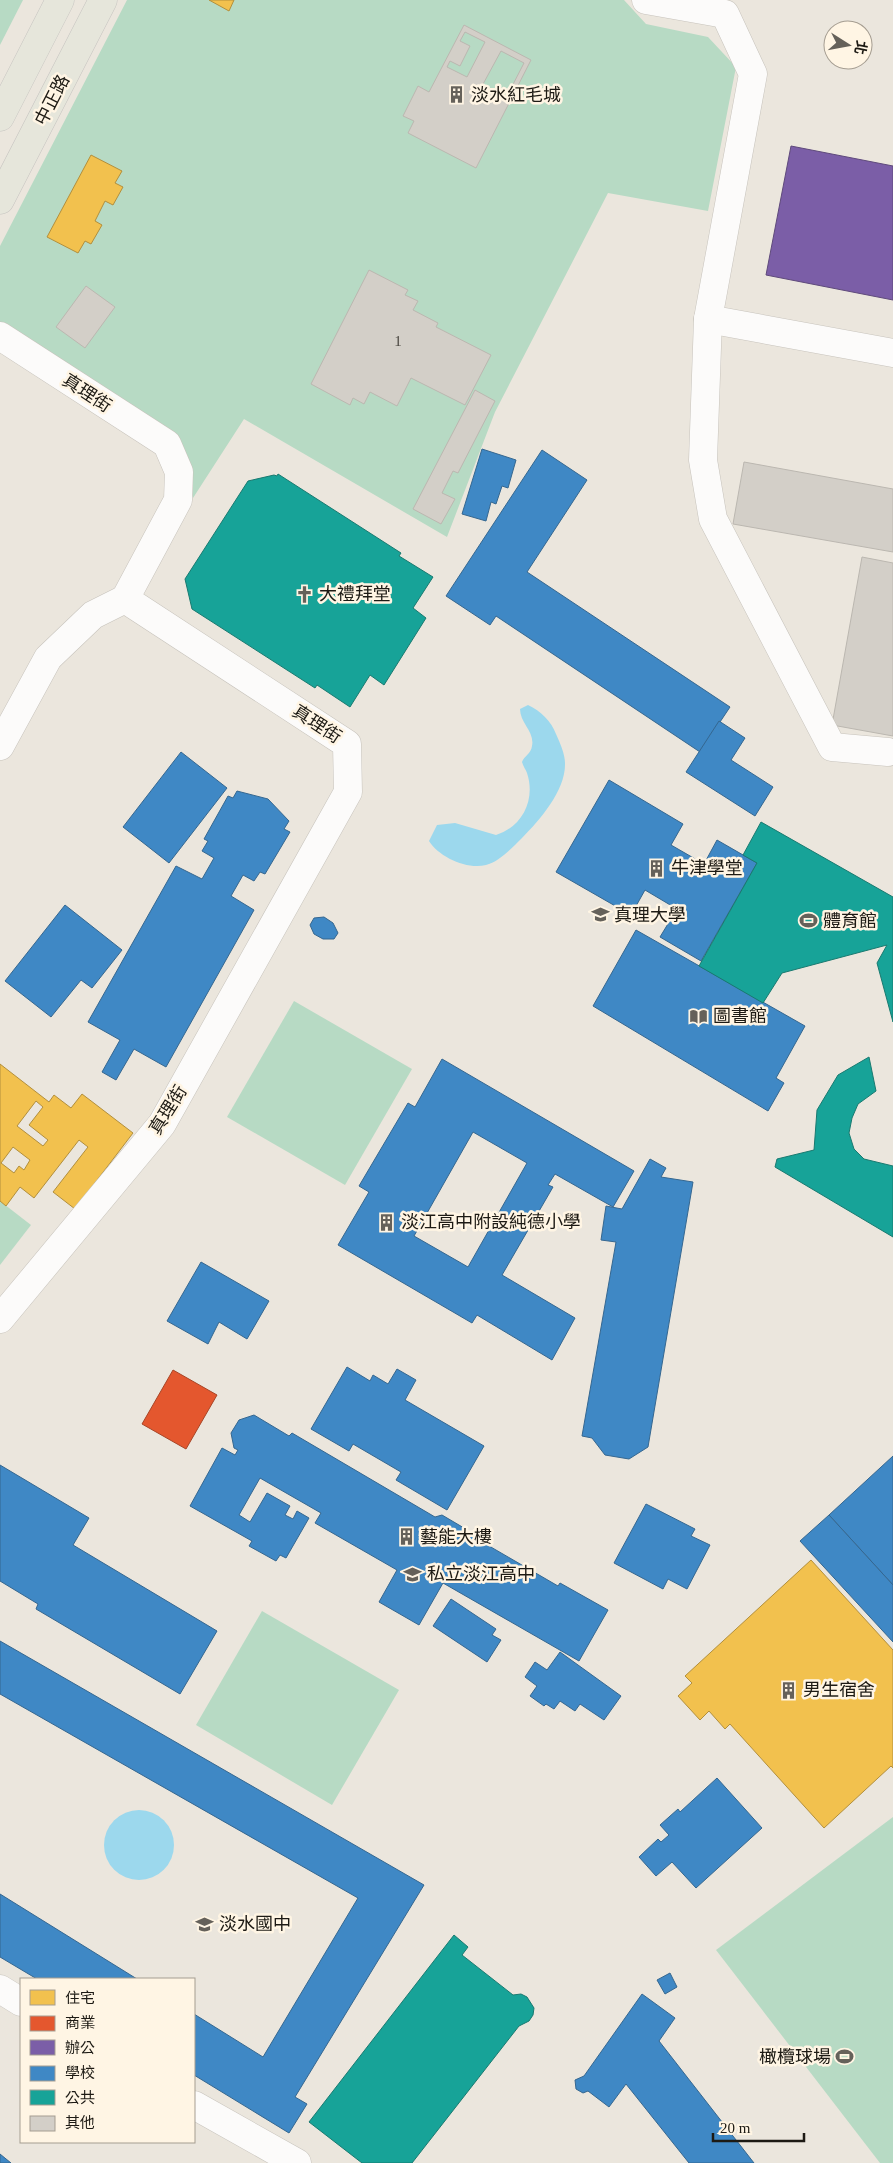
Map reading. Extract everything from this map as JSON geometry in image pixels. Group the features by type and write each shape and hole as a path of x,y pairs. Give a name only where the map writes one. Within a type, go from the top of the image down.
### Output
{"main road":[{"path":"0,117 60,0"},
{"name":"中正路","path":"0,200 103,0"}],"street":[{"path":"646,0 725,14 753,74 708,319 703,460 713,519 832,746 888,752"},
{"path":"708,319 893,353"},
{"name":"真理街","path":"0,336 167,444 179,472 178,500 125,599 347,744 348,792 162,1124 0,1319"},
{"path":"0,746 48,658 93,615 125,599"},
{"path":"0,1989 20,2001"},
{"path":"195,2105 296,2163"}],"green space":[{"path":"0,0 23,0 0,45"},
{"path":"127,0 624,0 646,24 708,37 736,67 708,211 608,193 495,412 447,537 244,419 193,498 177,447 0,322 0,246"},
{"path":"294,1001 412,1069 345,1185 227,1117"},
{"path":"0,1201 31,1225 0,1265"},
{"path":"262,1611 399,1690 332,1805 196,1725"},
{"name":"橄欖球場","path":"893,1817 893,2163 880,2163 716,1950"}],"water":[{"path":"528,705 541,713 548,721 561,745 565,763 564,773 557,794 529,831 496,861 486,865 470,866 446,857 429,841 437,825 455,823 496,835 513,826 525,811 530,793 527,773 522,762 530,751 532,741 530,732 522,719 520,709"},
{"path":"139,1810 152,1813 164,1820 171,1832 174,1845 171,1858 164,1870 152,1877 139,1880 126,1877 114,1870 107,1858 104,1845 107,1832 114,1820 126,1813"}],"building: 住宅":[{"path":"209,0 234,0 229,11"},
{"path":"91,155 122,171 115,183 123,187 113,205 105,201 95,221 102,225 91,244 85,241 78,253 47,237"},
{"path":"0,1064 49,1102 54,1095 71,1108 82,1094 133,1133 75,1209 53,1192 88,1147 79,1140 34,1198 20,1187 6,1206 0,1201","holes":["36,1101 43,1107 29,1125 48,1140 43,1146 17,1126","13,1147 30,1160 24,1170 19,1166 14,1173 1,1163"]},
{"name":"男生宿舍","path":"811,1560 893,1650 893,1768 891,1766 824,1828 730,1724 725,1729 709,1711 700,1720 678,1696 692,1683 685,1676"}],"building: 商業":[{"path":"173,1370 217,1395 186,1449 142,1424"}],"building: 辦公":[{"path":"791,146 893,166 893,300 766,275"}],"building: 學校":[{"path":"482,449 516,460 508,488 502,486 496,504 491,502 486,521 462,514"},
{"path":"542,450 587,480 527,572 730,707 700,752 496,616 490,625 446,596"},
{"path":"719,721 745,738 731,760 773,787 755,816 686,772"},
{"path":"181,752 227,788 169,863 123,827"},
{"name":"牛津學堂","path":"609,780 683,824 671,845 704,864 717,840 757,863 701,961 660,937 677,909 645,890 631,915 556,872"},
{"path":"237,791 268,799 289,821 284,829 290,832 265,874 260,872 254,881 243,875 231,896 254,910 166,1067 134,1049 116,1080 102,1072 120,1040 88,1022 176,866 202,879 214,858 202,851 208,841 204,839 228,796 233,798"},
{"path":"65,905 122,950 92,988 81,980 51,1017 5,981"},
{"path":"324,917 333,923 338,933 334,939 323,939 314,934 310,925 314,918"},
{"name":"圖書館","path":"636,930 805,1026 776,1078 784,1083 768,1111 593,1006"},
{"name":"淡江高中附設純德小學","path":"442,1059 634,1171 613,1207 555,1174 548,1185 553,1187 502,1275 575,1318 552,1360 477,1315 472,1323 338,1245 369,1192 359,1186 408,1103 415,1107","holes":["473,1132 527,1163 468,1267 414,1236"]},
{"path":"650,1159 666,1168 661,1177 693,1182 648,1447 629,1459 605,1455 592,1438 582,1436 616,1242 601,1240 606,1206 622,1209"},
{"path":"201,1262 269,1301 247,1339 219,1322 208,1344 167,1321"},
{"path":"347,1367 370,1381 373,1375 388,1384 397,1369 416,1380 405,1400 484,1446 447,1510 396,1480 401,1472 353,1444 349,1451 311,1429"},
{"name":"藝能大樓","path":"254,1415 289,1436 292,1433 435,1517 442,1515 464,1528 465,1532 558,1586 560,1583 608,1610 579,1661 443,1583 419,1625 379,1602 397,1570 315,1523 321,1513 260,1478 239,1515 250,1522 267,1493 290,1506 285,1515 293,1519 297,1511 309,1518 286,1558 280,1555 276,1561 249,1546 252,1541 190,1506 222,1448 235,1455 238,1450 234,1448 231,1433 239,1420"},
{"path":"893,1456 893,1585 829,1515"},
{"path":"0,1465 89,1518 73,1545 217,1631 180,1694 36,1609 38,1604 0,1581"},
{"path":"646,1504 695,1529 691,1536 710,1545 687,1589 668,1579 663,1589 614,1563"},
{"path":"829,1515 893,1585 893,1642 800,1541"},
{"path":"451,1599 496,1629 492,1635 501,1640 487,1662 433,1626"},
{"path":"0,1641 424,1885 295,2097 307,2104 289,2133 195,2076 195,2015 263,2057 358,1898 0,1694"},
{"path":"560,1652 621,1696 604,1720 580,1704 575,1711 560,1701 554,1709 546,1704 544,1706 530,1696 537,1686 525,1677 535,1662 547,1670"},
{"path":"717,1778 762,1828 696,1888 672,1862 656,1876 639,1857 658,1839 661,1842 669,1835 660,1825 678,1809 680,1812"},
{"path":"0,1894 135,1978 35,1978 0,1957"},
{"path":"670,1973 677,1987 665,1994 657,1980"},
{"path":"642,1994 675,2018 659,2041 754,2163 689,2163 626,2084 609,2107 588,2091 583,2093 576,2089 575,2080 584,2076"},
{"path":"0,2154 11,2163 0,2163"}],"building: 公共":[{"name":"大禮拜堂","path":"278,474 401,553 399,556 433,577 413,608 426,618 384,685 370,675 350,707 317,685 315,688 192,609 185,579 248,481 277,476"},
{"name":"體育館","path":"761,822 893,897 893,1022 877,963 887,945 782,973 763,1003 699,966 757,863 743,855"},
{"path":"869,1057 876,1091 858,1104 852,1118 849,1133 854,1149 864,1159 893,1166 893,1237 775,1167 777,1159 814,1150 817,1110 838,1075"},
{"path":"454,1935 468,1947 462,1955 513,1995 521,1994 527,1997 534,2008 533,2015 529,2021 519,2026 412,2163 362,2163 309,2122"}],"building: 其他":[{"name":"淡水紅毛城","path":"464,25 531,60 476,168 408,133 414,121 403,116 418,86 429,92","holes":["465,32 485,42 467,77 447,67 450,61 460,66 470,46 460,41","501,51 524,63 506,98 482,86"]},
{"path":"369,270 408,290 405,295 418,301 413,310 438,323 436,327 491,355 465,405 411,378 397,406 370,392 364,404 353,398 350,405 311,384"},
{"path":"86,286 115,307 85,348 56,327"},
{"path":"475,390 495,401 458,473 453,471 442,493 455,499 441,524 413,509"},
{"path":"744,462 893,489 893,552 733,524"},
{"path":"862,557 893,563 893,736 832,725"}],"place":[{"name":"淡水紅毛城","path":"457,95"},
{"name":"大禮拜堂","path":"305,594"},
{"name":"牛津學堂","path":"657,868"},
{"name":"真理大學","path":"600,915"},
{"name":"體育館","path":"809,921"},
{"name":"圖書館","path":"699,1016"},
{"name":"淡江高中附設純德小學","path":"387,1222"},
{"name":"藝能大樓","path":"406,1537"},
{"name":"私立淡江高中","path":"413,1574"},
{"name":"男生宿舍","path":"789,1690"},
{"name":"淡水國中","path":"205,1924"},
{"name":"橄欖球場","path":"845,2057"}]}
